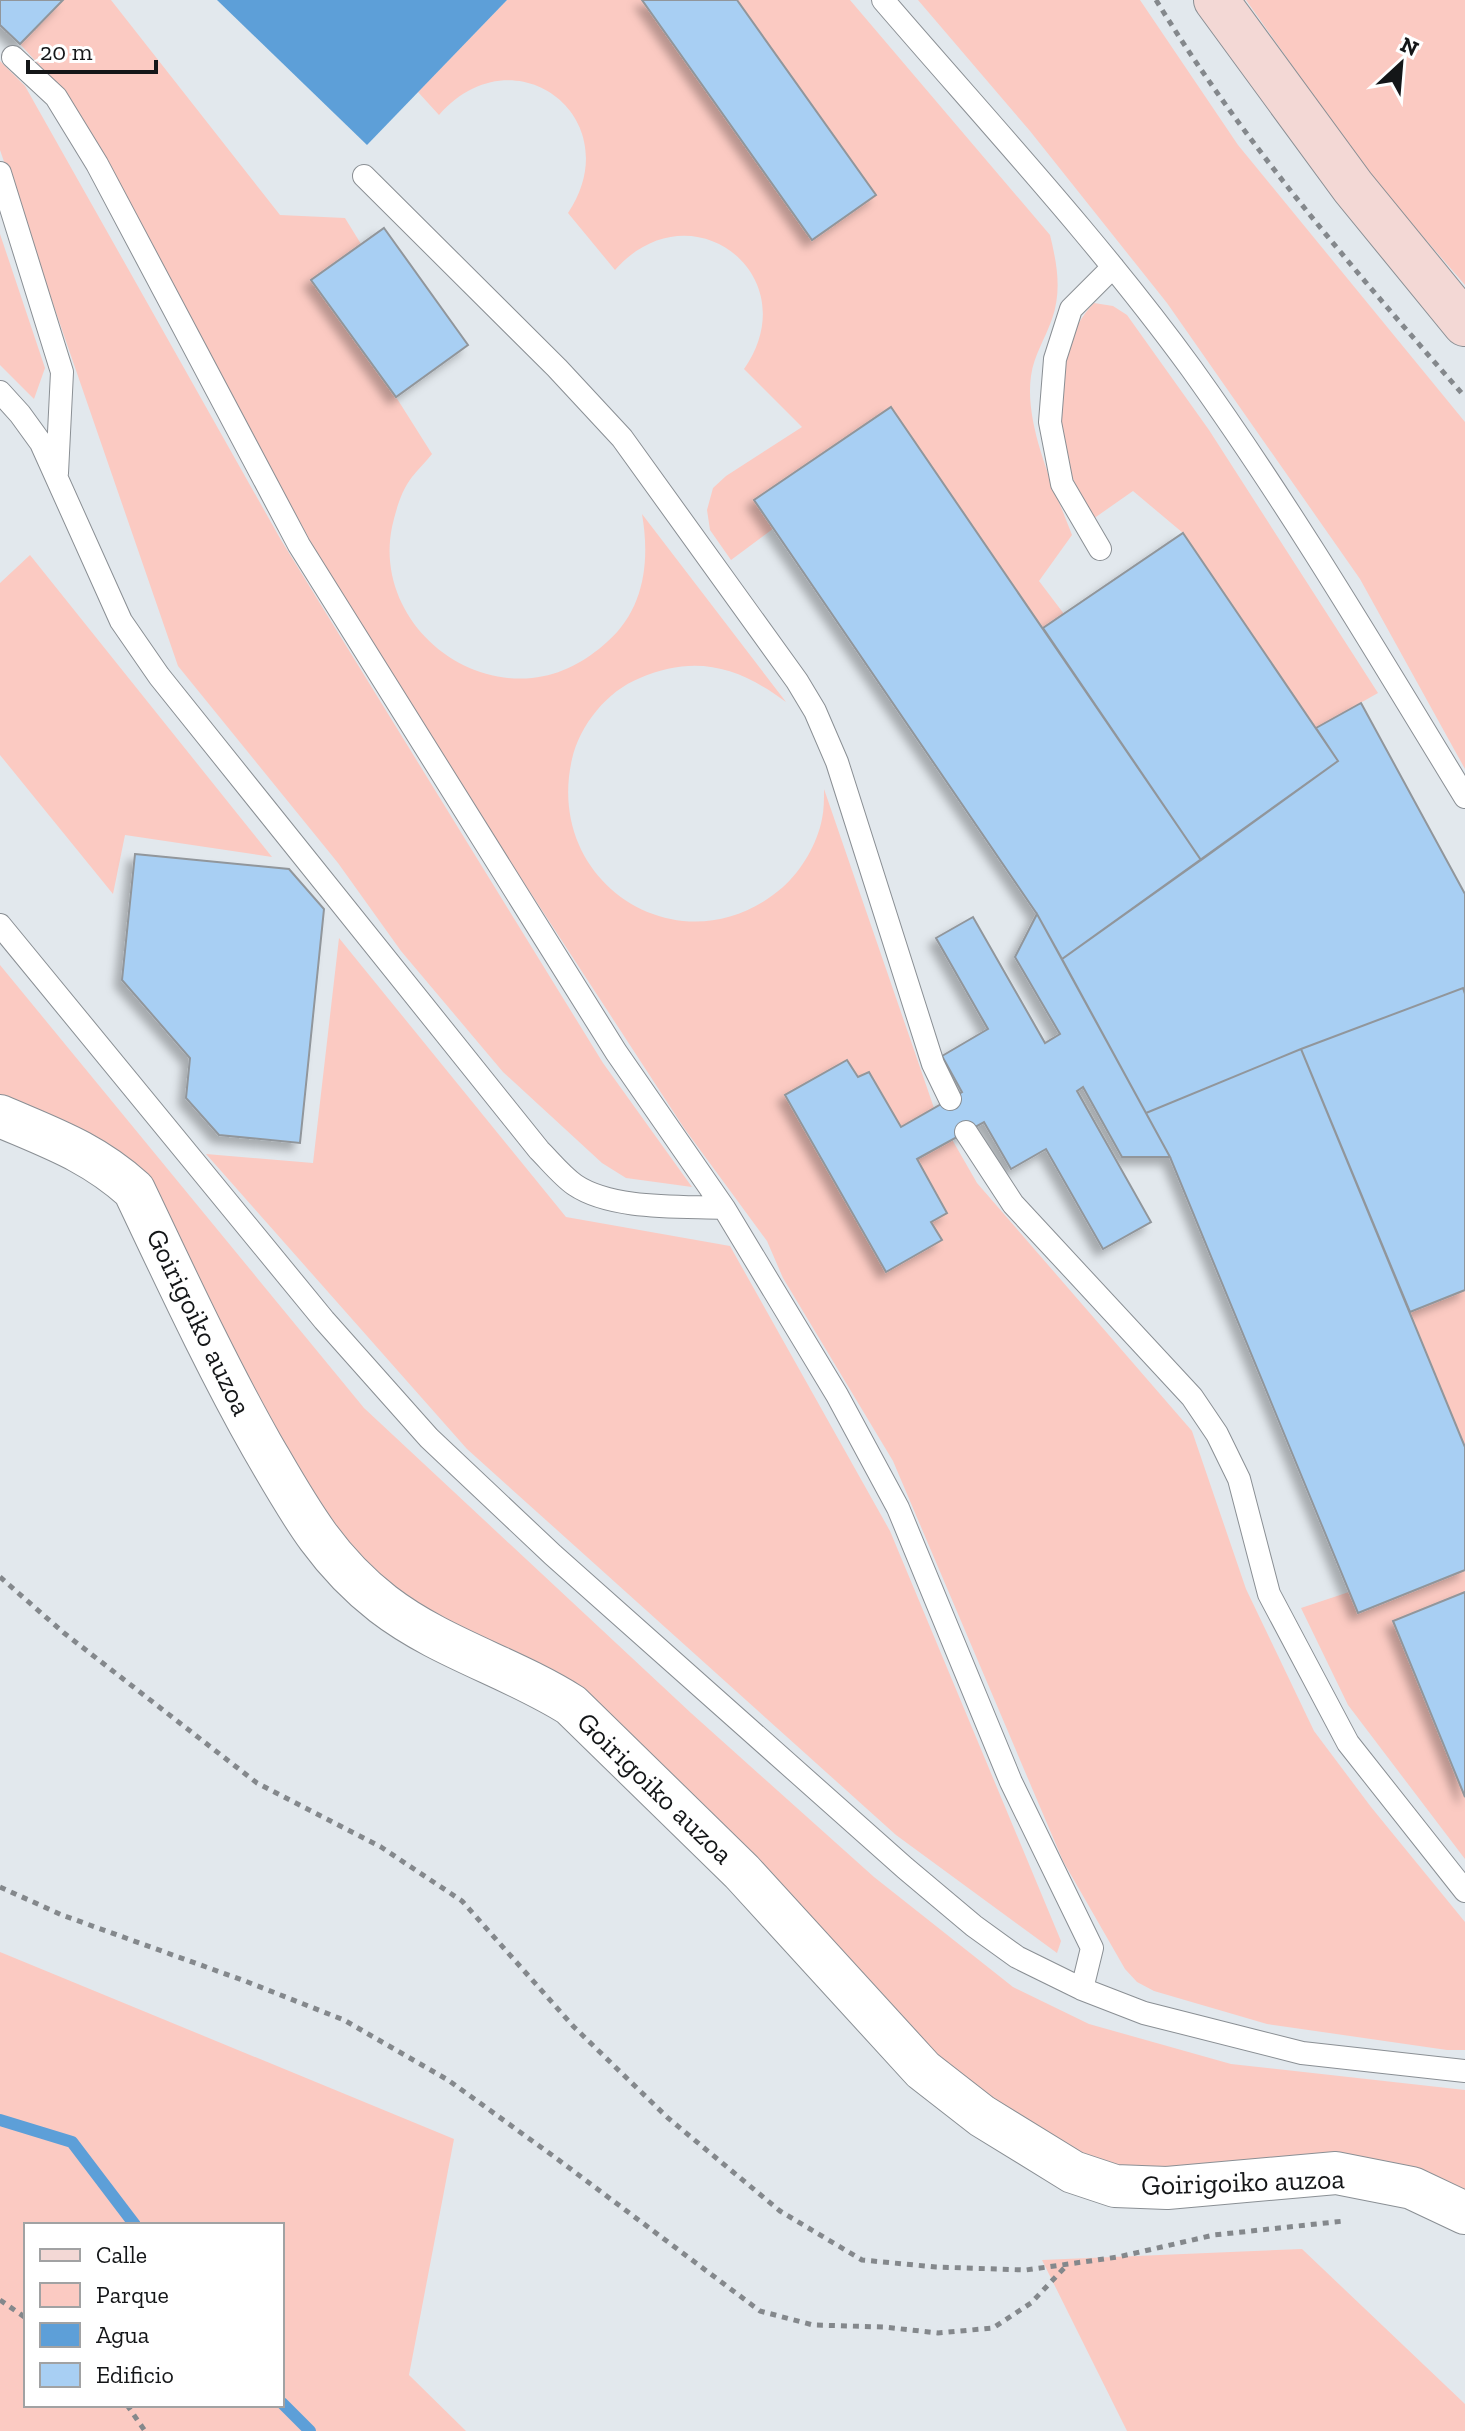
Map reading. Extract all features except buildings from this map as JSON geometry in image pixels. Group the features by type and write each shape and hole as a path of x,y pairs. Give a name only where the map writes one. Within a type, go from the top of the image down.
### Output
{"street":[{"path":"1216,0 1353,187 1457,302"},
{"name":"Goirigoiko auzoa","path":"0,1116 84,1152 134,1190 235,1398 307,1524 350,1575 384,1605 425,1632 538,1685 571,1705 742,1872 923,2070 982,2116 1073,2172 1115,2186 1167,2188 1336,2173 1412,2188 1465,2213"}],"lane":[{"path":"883,0 1113,267 1191,368 1298,526 1465,797"},
{"path":"13,57 56,97 89,151 299,545 616,1052 724,1208 837,1395 898,1508 1011,1782 1092,1948 1082,1989"},
{"path":"0,173 62,372 57,478"},
{"path":"364,176 557,368 622,438 797,681 815,711 837,762 933,1064 950,1099"},
{"path":"1100,549 1062,484 1050,422 1055,359 1071,309 1113,267"},
{"path":"0,392 41,443 121,621 159,676 539,1150 576,1185 605,1198 724,1208"},
{"path":"0,925 324,1320 429,1438 553,1555 974,1926 1017,1957 1082,1989 1144,2013 1302,2053 1465,2071"},
{"path":"966,1132 1013,1204 1192,1397 1217,1434 1239,1479 1269,1594 1348,1743 1465,1891"}],"path":[{"path":"1156,0 1248,134 1336,248 1465,397"},
{"path":"0,1577 64,1633 257,1783 381,1847 462,1901 574,2027 668,2118 780,2211 862,2260 936,2267 1026,2270 1118,2257 1214,2235 1357,2220"},
{"path":"0,1887 62,1915 344,2020 448,2080 760,2311 813,2325 884,2327 938,2333 993,2328 1031,2303 1067,2264"},
{"path":"0,2300 24,2317"},
{"path":"128,2407 145,2431"}],"green space":[{"path":"63,0 111,0 280,215 345,218 361,244 311,280 396,397 432,454 402,494 392,527 390,558 395,587 407,613 425,637 447,656 473,669 502,677 543,676 582,661 620,629 637,599 642,583 645,549 642,514 786,702 734,673 698,666 660,671 617,691 588,722 572,759 569,804 579,845 600,878 630,903 666,918 705,921 745,911 790,880 816,838 823,816 824,789 934,1108 977,1183 1192,1431 1246,1589 1314,1731 1371,1807 1465,1922 1465,2050 1267,2024 1154,1991 1137,1982 1125,1969 1063,1861 893,1461 783,1278 767,1241 684,1128 332,581 70,99 20,44"},
{"path":"507,0 850,0 1050,235 1056,267 1057,298 1032,368 1030,395 1042,457 1072,535 1039,581 1064,614 1043,628 891,407 754,500 774,528 731,560 710,530 707,510 713,488 726,476 802,427 744,369 760,335 762,302 752,274 732,252 706,239 676,236 645,246 615,270 568,213 584,178 585,146 575,118 555,96 529,83 500,81 469,91 439,115 418,92"},
{"path":"918,0 1140,0 1238,145 1465,422 1465,769 1360,579 1167,303 1030,131"},
{"path":"1246,0 1465,0 1465,285 1368,173"},
{"path":"0,61 25,86 281,540 603,1063 692,1187 626,1178 602,1163 503,1072 401,951 338,863 178,666 0,150"},
{"path":"0,234 45,368 34,399 0,365"},
{"path":"1094,303 1113,306 1127,315 1209,430 1378,693 1316,728 1183,533 1133,491 1093,519 1064,455 1057,398 1067,347 1083,316"},
{"path":"30,555 272,857 125,835 113,894 0,755 0,583"},
{"path":"339,938 566,1217 730,1246 890,1531 1061,1941 1057,1953 896,1835 467,1449 206,1154 313,1163"},
{"path":"0,965 364,1408 691,1713 874,1877 1013,1987 1089,2024 1231,2064 1465,2090 1465,2213 1412,2188 1167,2188 982,2116 602,1735 350,1575 133,1190 0,1116"},
{"path":"1465,1290 1465,1447 1410,1312"},
{"path":"1465,1570 1465,1859 1348,1705 1301,1608 1349,1592 1358,1613"},
{"path":"0,1952 454,2139 409,2375 466,2431 0,2431"},
{"path":"1302,2249 1465,2404 1465,2431 1127,2431 1042,2260"}],"water":[{"path":"217,0 507,0 367,145"}],"waterway":[{"path":"0,2120 72,2142 133,2223"},
{"path":"284,2405 310,2431"}]}
